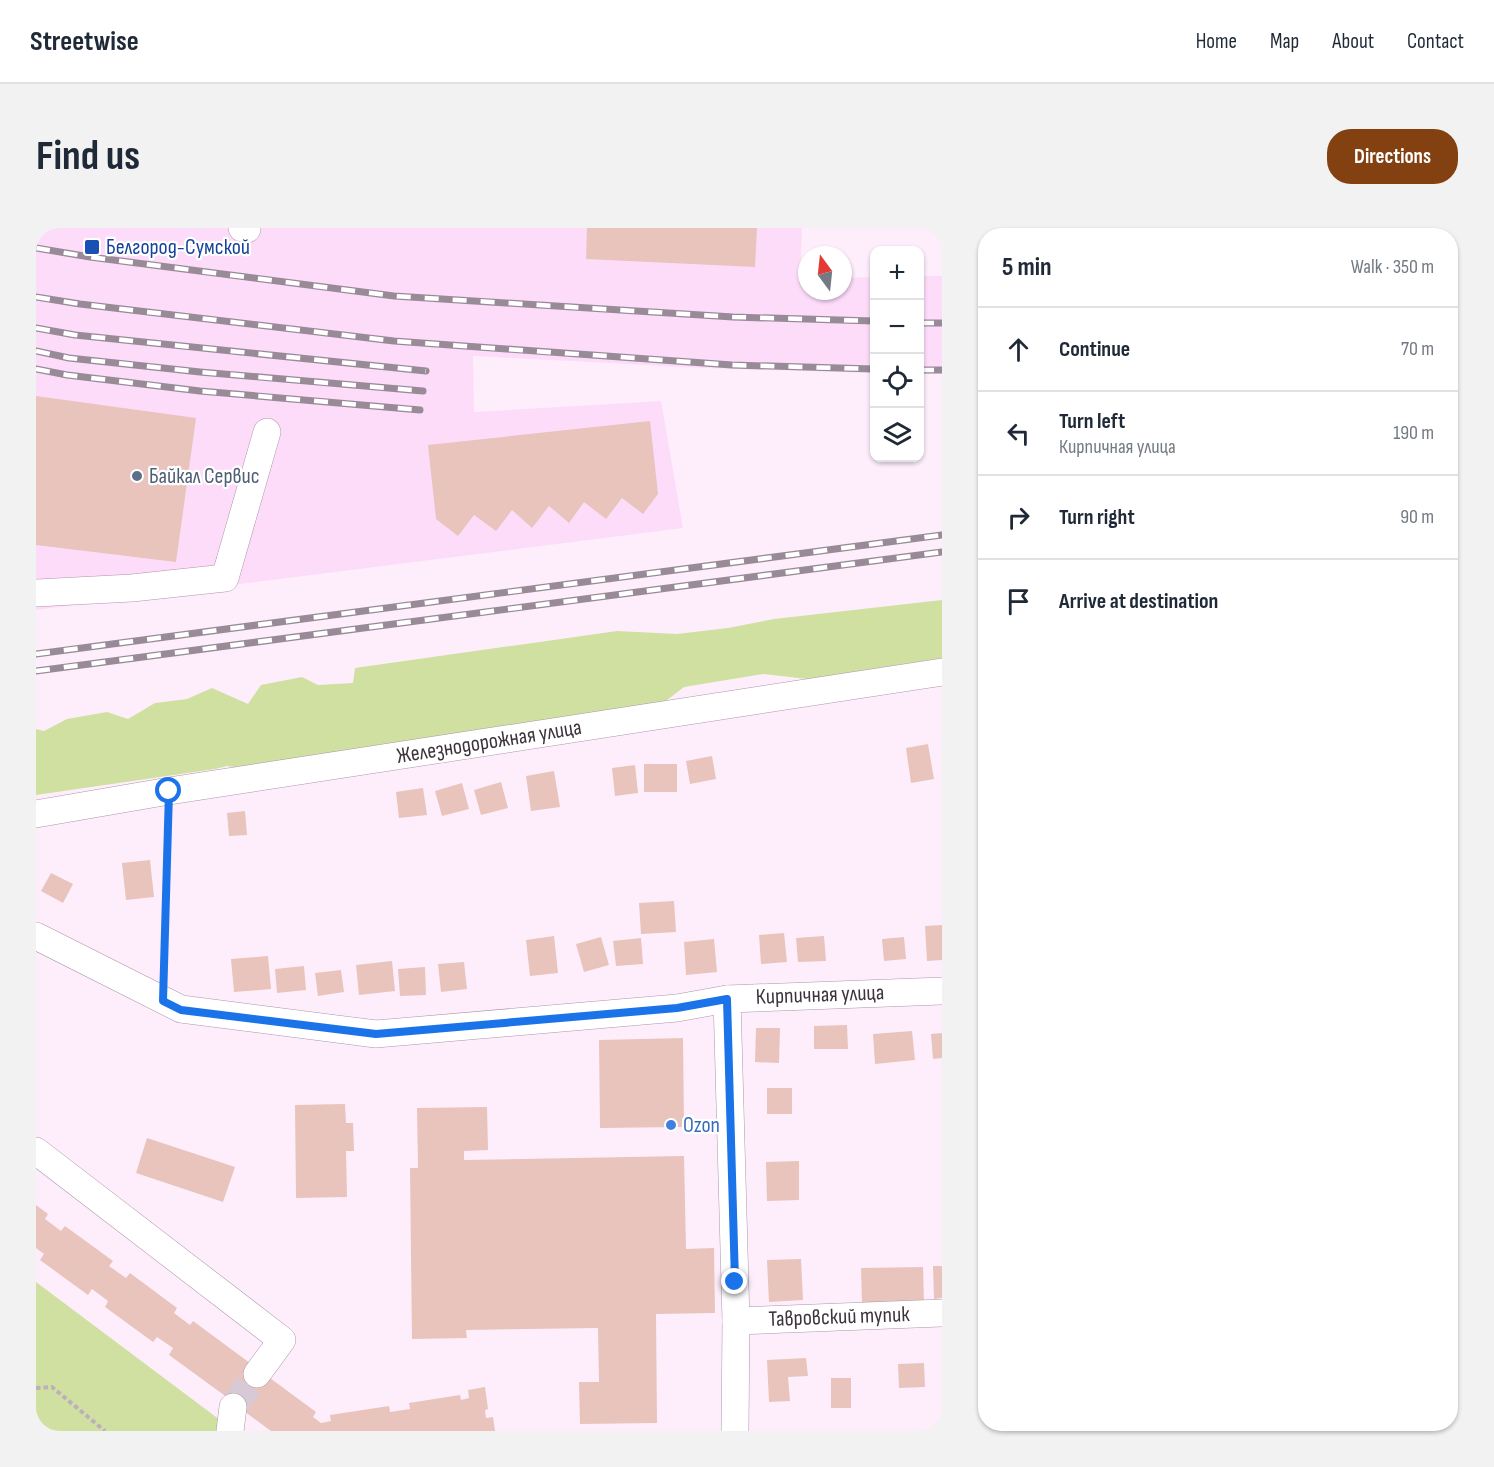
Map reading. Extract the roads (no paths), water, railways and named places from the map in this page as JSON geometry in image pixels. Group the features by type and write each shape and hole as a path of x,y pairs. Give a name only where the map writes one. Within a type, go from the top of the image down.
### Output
{"street":[{"path":"36,592 132,588 225,578 267,432"},
{"name":"Железнодорожная улица","path":"36,814 169,791 942,672"},
{"name":"Кирпичная улица","path":"36,936 181,1010 376,1034 677,1008 727,999 942,991"},
{"path":"727,999 736,1321 735,1431"},
{"path":"36,1151 282,1340 257,1374"},
{"name":"Тавровский тупик","path":"736,1321 942,1313"}],"tunnel":[{"path":"233,1407 257,1374"}],"railway":[{"path":"36,248 394,296 733,317 870,321"},
{"path":"36,297 394,341 732,365 870,369"},
{"path":"924,323 942,323"},
{"path":"36,328 75,335 426,371"},
{"path":"36,351 69,358 200,372 423,391"},
{"path":"36,369 67,375 200,391 420,410"},
{"path":"924,370 942,370"},
{"path":"36,654 942,535"},
{"path":"36,671 942,552"}],"place":[{"name":"Белгород-Сумской","path":"92,247"},
{"name":"Байкал Сервис","path":"137,476"},
{"name":"Ozon","path":"671,1125"}]}
